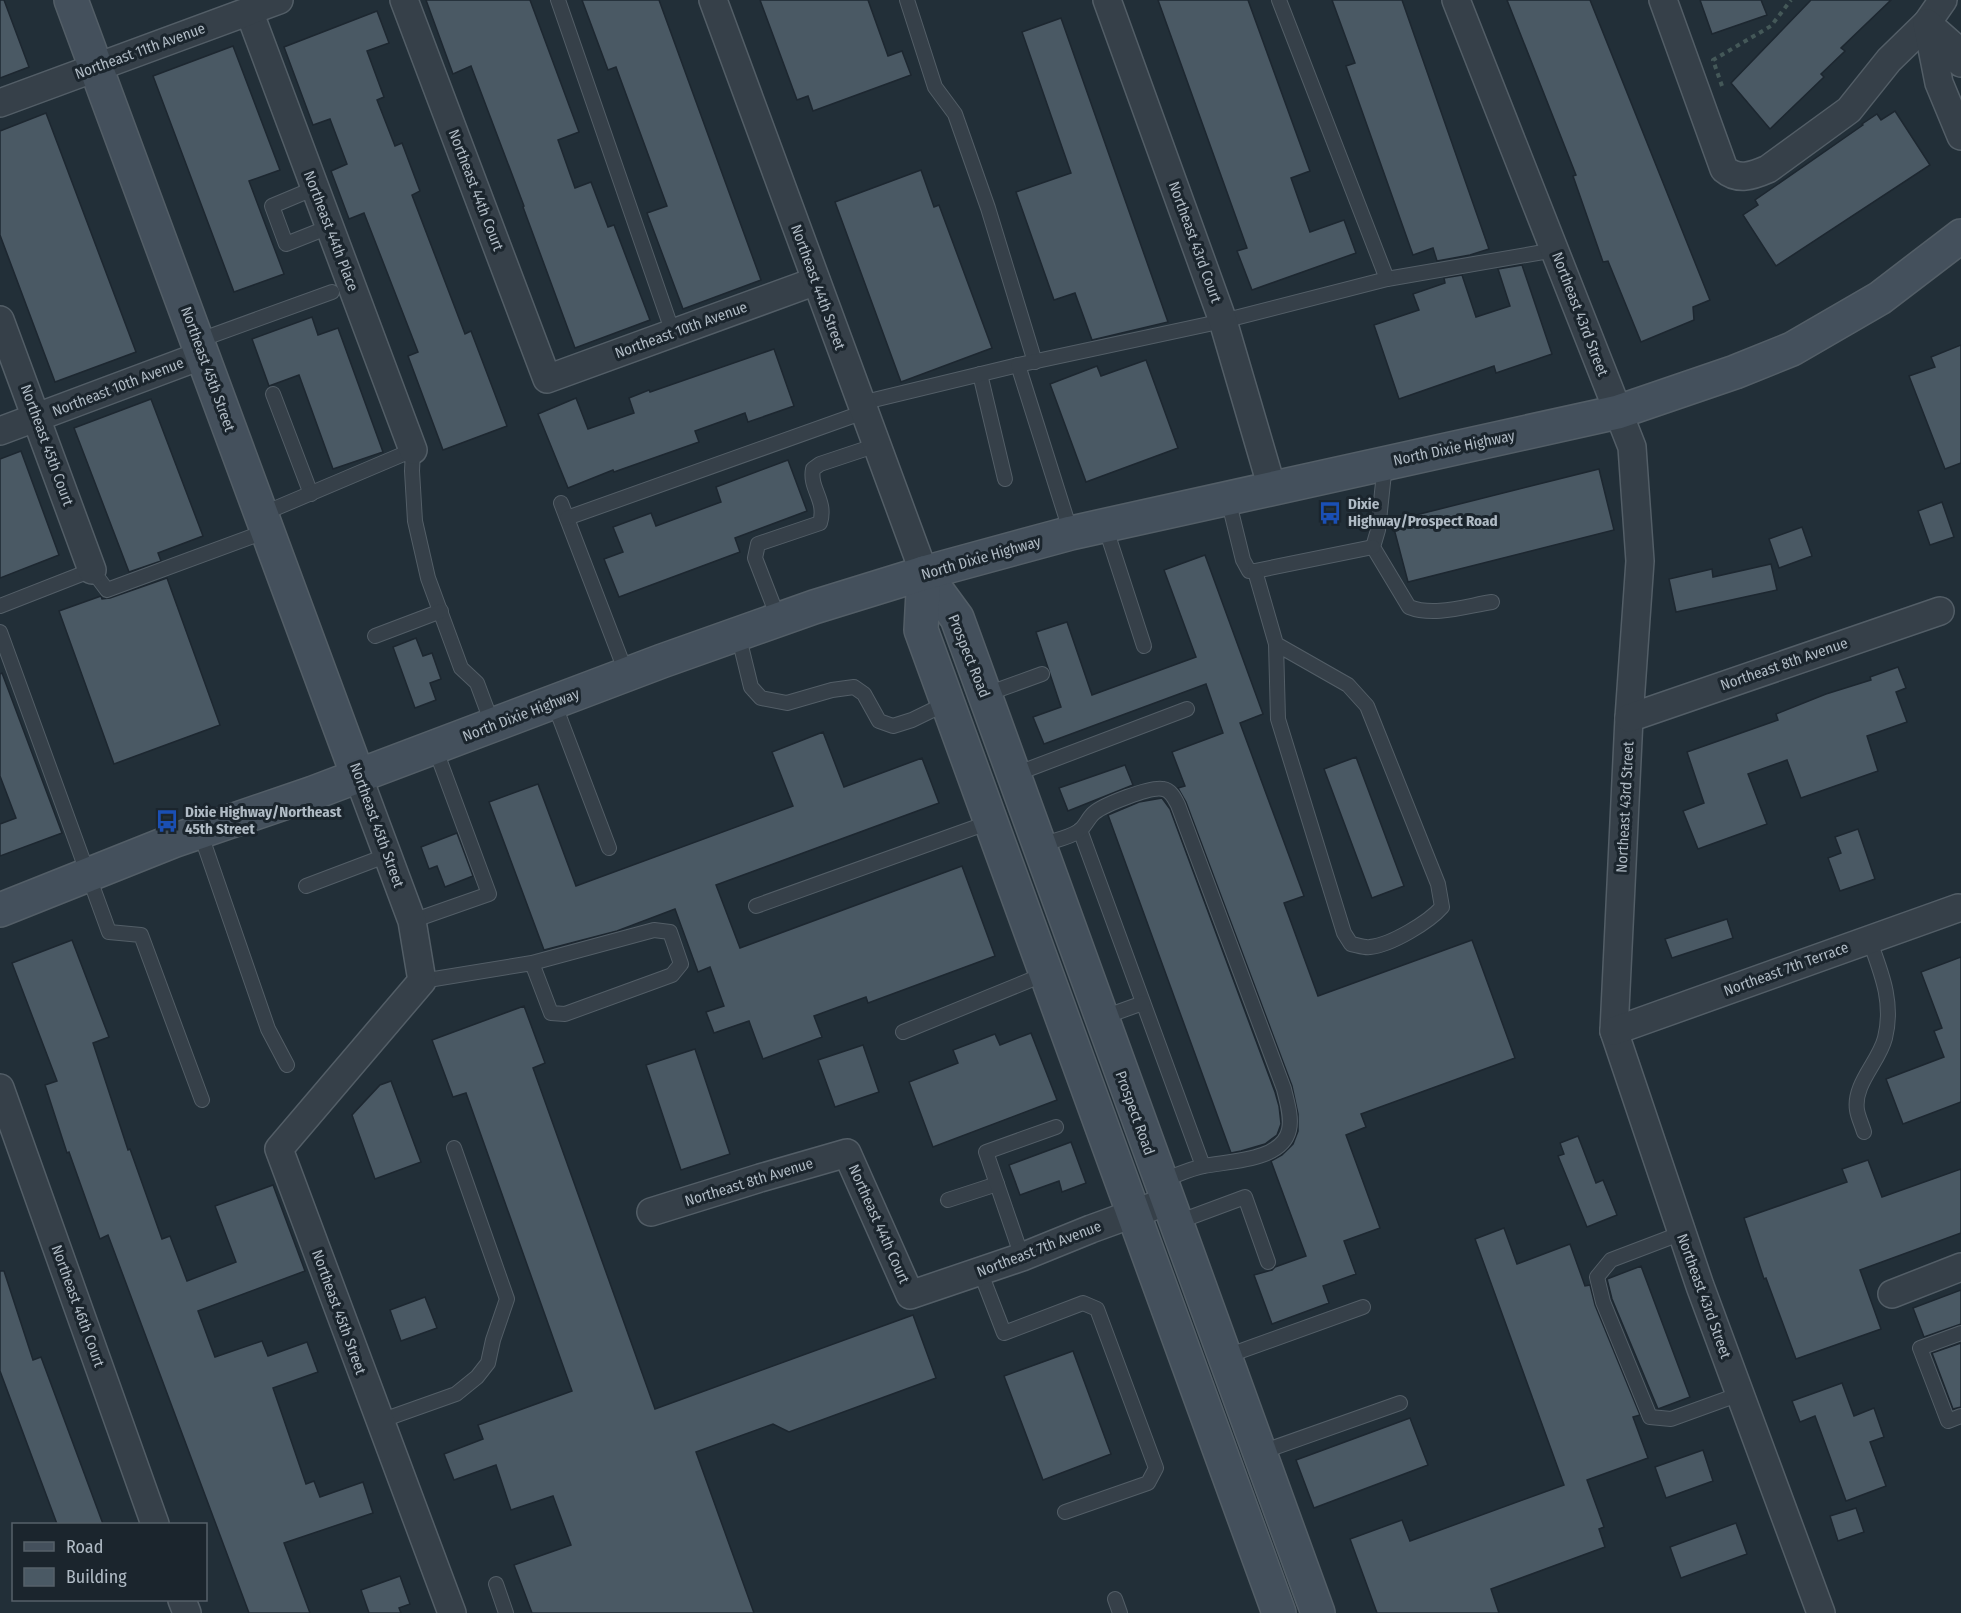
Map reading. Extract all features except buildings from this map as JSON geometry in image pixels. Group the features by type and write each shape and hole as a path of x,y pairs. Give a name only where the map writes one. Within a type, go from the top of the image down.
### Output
{"main road":[{"name":"Northeast 45th Street","path":"71,0 358,776"},
{"name":"North Dixie Highway","path":"0,910 200,832 435,748 738,634 924,573 1071,533 1618,412 1735,372 1792,349 1880,298 1961,236"},
{"name":"Prospect Road","path":"924,573 957,618 1318,1613"},
{"path":"924,573 921,630 1279,1613"}],"street":[{"name":"Northeast 11th Avenue","path":"0,103 279,0"},
{"name":"Northeast 44th Court","path":"404,0 547,379"},
{"name":"Northeast 44th Street","path":"713,0 924,573"},
{"name":"Northeast 43rd Court","path":"1107,0 1223,321 1272,488"},
{"name":"Northeast 43rd Street","path":"1456,0 1632,447 1640,561 1629,718 1614,1031 1682,1233 1821,1613"},
{"path":"1663,0 1724,169 1731,175 1743,177 1768,169 1850,110 1924,12 1943,0"},
{"name":"Northeast 44th Place","path":"249,11 413,450"},
{"path":"1924,12 1953,46 1961,63"},
{"path":"1924,12 1939,83 1961,136"},
{"name":"Northeast 10th Avenue","path":"547,379 816,280"},
{"name":"Northeast 45th Court","path":"0,320 92,570"},
{"name":"Northeast 10th Avenue","path":"0,431 37,418 200,348"},
{"name":"Northeast 8th Avenue","path":"1629,718 1940,611"},
{"name":"Northeast 45th Street","path":"358,776 412,921 422,981 279,1149 452,1613"},
{"name":"Northeast 7th Terrace","path":"1614,1031 1958,908"},
{"name":"Northeast 46th Court","path":"0,1088 155,1523"},
{"name":"Northeast 44th Court","path":"848,1153 910,1295"},
{"name":"Northeast 8th Avenue","path":"651,1212 848,1153"},
{"name":"Northeast 7th Avenue","path":"910,1295 1023,1257 1168,1202"},
{"path":"1892,1294 1961,1267"}],"lane":[{"path":"558,0 673,333"},
{"path":"907,0 935,87 956,114 988,208 1035,362"},
{"path":"1280,0 1387,279"},
{"path":"315,188 272,206 286,244 329,227"},
{"path":"567,518 863,408 980,374 1223,321 1387,279 1555,250"},
{"path":"200,348 332,292"},
{"path":"1018,365 1071,533"},
{"path":"980,374 1005,479"},
{"path":"273,394 311,494"},
{"path":"778,620 755,558 758,544 820,523 824,512 811,477 813,469 820,464 877,445"},
{"path":"0,606 92,570 107,590 265,523 311,494 413,450 415,521 428,578 461,668 477,683 494,726"},
{"path":"1385,463 1378,530 1373,547 1409,607 1430,612 1492,602"},
{"path":"1228,498 1243,560 1249,570 1255,571 1373,547"},
{"path":"561,503 627,675"},
{"path":"1105,526 1144,646"},
{"path":"1255,571 1276,644 1278,719 1344,933 1351,944 1370,947 1404,935 1435,916 1442,907 1438,884 1367,706 1348,685 1276,644"},
{"path":"375,636 441,611"},
{"path":"0,632 109,932 141,935 202,1100"},
{"path":"738,634 751,687 761,698 787,703 832,690 854,687 864,694 879,721 893,726 947,704"},
{"path":"984,695 1042,674"},
{"path":"554,703 609,849"},
{"path":"1013,775 1187,709"},
{"path":"412,921 489,894 435,748"},
{"path":"1038,845 1080,830 1099,808 1162,788 1170,793 1179,805 1284,1089 1290,1121 1289,1132 1282,1144 1274,1151 1261,1155 1203,1166 1168,1202"},
{"path":"756,906 990,822"},
{"path":"1080,830 1203,1166"},
{"path":"200,832 268,1029 286,1065"},
{"path":"306,886 388,855"},
{"path":"422,981 532,963 654,930 670,932 681,964 672,975 565,1014 551,1013 532,963"},
{"path":"1864,1132 1856,1109 1859,1090 1885,1040 1889,1011 1887,990 1869,939"},
{"path":"903,1032 1045,974"},
{"path":"1101,1018 1143,1003"},
{"path":"1023,1257 986,1152 1056,1127"},
{"path":"380,1421 456,1394 477,1377 488,1363 507,1299 454,1148"},
{"path":"948,1200 997,1184"},
{"path":"1168,1202 1245,1197 1268,1262"},
{"path":"1682,1233 1611,1260 1597,1277 1603,1302 1650,1417 1671,1419 1740,1394"},
{"path":"980,1271 1004,1333 1083,1303 1097,1309 1156,1468 1148,1483 1065,1512"},
{"path":"1224,1357 1363,1307"},
{"path":"1961,1333 1920,1348 1948,1421 1961,1416"},
{"path":"1259,1453 1400,1403"},
{"path":"496,1584 506,1613"}],"path":[{"path":"1724,91 1713,60 1771,26 1791,0"}],"place":[{"name":"Dixie Highway/Prospect Road","path":"1330,513"},
{"name":"Dixie Highway/Northeast 45th Street","path":"167,821"}]}
